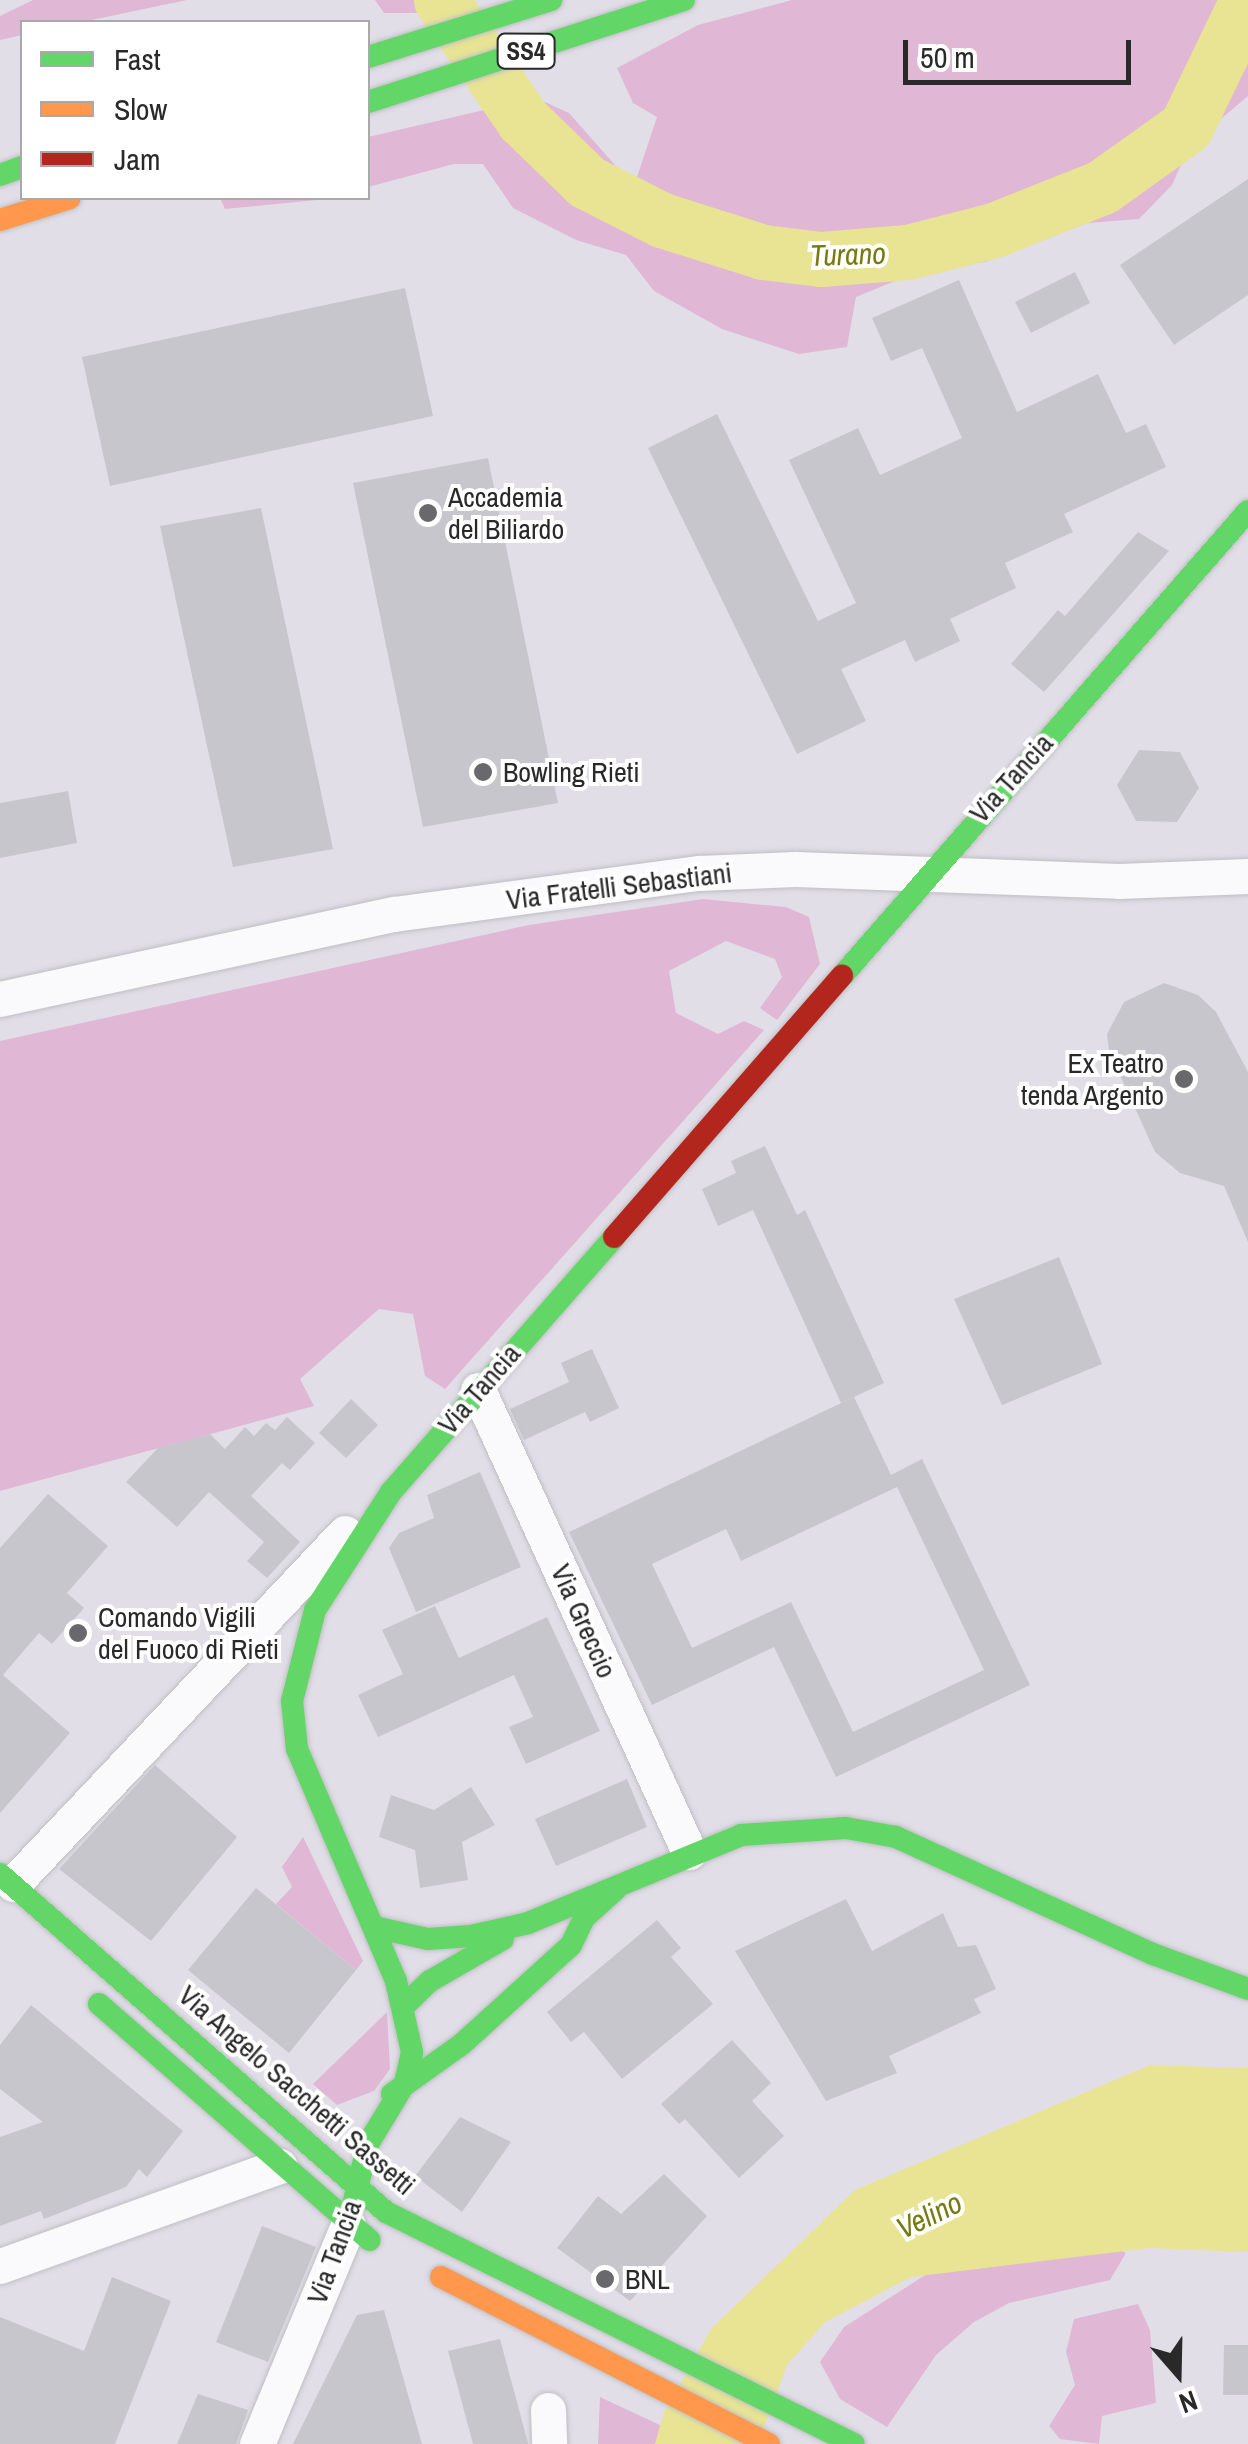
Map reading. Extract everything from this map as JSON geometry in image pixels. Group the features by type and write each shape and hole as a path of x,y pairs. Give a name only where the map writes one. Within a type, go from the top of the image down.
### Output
{"main road":[{"name":"SS4","path":"370,57 551,0"},
{"name":"SS4","path":"370,101 684,0"},
{"path":"0,220 64,200"},
{"name":"Via Tancia","path":"348,2224 368,2144 405,2083 412,2052 405,2006 374,1926 309,1787 292,1701 316,1610 391,1492 925,874 1248,511"},
{"path":"405,2006 430,1981 528,1922 689,1852 774,1828 846,1828 896,1837 1154,1954 1248,1989"},
{"path":"352,2120 462,2044 572,1945 584,1918 630,1876"},
{"name":"Via Angelo Sacchetti Sassetti","path":"6,1879 395,2217 854,2444"},
{"path":"374,1926 428,1939 528,1922"},
{"path":"84,1990 280,2166 348,2224 387,2250"},
{"path":"298,2132 324,2130"},
{"path":"417,2266 616,2370 769,2444"}],"street":[{"name":"Via Fratelli Sebastiani","path":"0,1000 394,914 699,872 1119,881 1248,876"},
{"name":"Via Greccio","path":"478,1390 689,1852"},
{"path":"6,1879 338,1540 391,1492"},
{"path":"0,2266 280,2166"},
{"name":"Via Tancia","path":"257,2444 348,2224"}],"shaded area":[{"path":"33,0 187,0 92,20 20,20 20,35 0,40 0,16"},
{"path":"375,0 451,0 432,13 384,13"},
{"path":"792,0 1248,0 1248,96 1190,145 1172,185 1139,219 1088,223 985,262 917,272 856,297 847,347 799,354 722,329 654,291 626,255 576,240 513,208 483,164 454,164 370,186 370,137 536,98 569,113 622,173 637,177 657,117 633,103 617,68 698,25"},
{"path":"221,200 317,200 225,209"},
{"path":"703,899 786,907 809,917 820,964 777,1020 760,1008 782,977 775,959 726,941 669,971 676,1013 718,1034 744,1021 764,1030 445,1389 425,1376 413,1314 379,1309 300,1379 314,1406 0,1491 0,1041 529,925"},
{"path":"303,1837 363,1961 356,1970 276,1904 292,1887 282,1867"},
{"path":"387,2012 390,2069 374,2091 337,2105 313,2084"},
{"path":"1102,2242 1126,2253 1110,2280 1009,2303 974,2322 936,2355 887,2427 840,2399 820,2362 844,2327 927,2274"},
{"path":"1138,2304 1150,2330 1156,2403 1102,2416 1099,2444 1060,2439 1049,2426 1075,2385 1066,2352 1074,2319"},
{"path":"600,2397 662,2426 655,2444 598,2444"}],"water":[{"name":"Velino","path":"1150,2065 1248,2068 1248,2252 1150,2248 911,2277 825,2322 787,2365 758,2444 655,2444 663,2415 711,2329 855,2190"}],"building":[{"path":"1248,179 1248,295 1174,345 1120,265"},
{"path":"1075,272 1090,303 1031,333 1015,302"},
{"path":"959,280 1017,412 1098,374 1126,433 1146,424 1166,467 1064,514 1073,532 1005,563 1016,588 950,619 960,641 915,662 905,640 841,669 866,721 797,754 648,448 717,414 818,621 856,603 789,460 858,428 880,475 962,438 922,348 891,361 872,318"},
{"path":"405,288 433,416 110,486 82,357"},
{"path":"488,458 558,803 423,827 353,483"},
{"path":"261,508 333,849 233,867 160,526"},
{"path":"1138,532 1169,551 1044,692 1011,664 1058,610 1065,616"},
{"path":"1139,750 1180,752 1199,788 1177,822 1136,821 1117,785"},
{"path":"68,791 77,843 0,858 0,803"},
{"name":"Ex Teatro tenda Argento","path":"1164,983 1198,995 1216,1012 1248,1072 1248,1242 1224,1186 1180,1173 1155,1152 1109,1051 1107,1034 1124,1002"},
{"path":"765,1146 797,1215 805,1210 884,1383 841,1403 753,1210 718,1226 702,1189 736,1173 731,1161"},
{"path":"1059,1257 1102,1364 1002,1405 954,1299"},
{"path":"592,1349 619,1408 590,1422 585,1412 524,1440 510,1409 569,1382 561,1363"},
{"path":"854,1397 891,1475 922,1459 1030,1685 836,1777 774,1647 652,1705 569,1532","holes":["897,1487 984,1670 853,1732 791,1602 692,1648 652,1564 726,1529 741,1561"]},
{"path":"351,1399 378,1425 346,1458 319,1433"},
{"path":"287,1417 315,1443 290,1470 282,1463 251,1496 300,1542 267,1578 247,1561 264,1542 209,1492 177,1527 126,1482 158,1448 210,1434 225,1449 245,1427 254,1436 266,1423 275,1430"},
{"path":"480,1472 521,1567 416,1612 389,1548 399,1533 434,1518 427,1495"},
{"path":"48,1494 108,1546 67,1593 84,1608 52,1644 39,1633 3,1675 70,1733 0,1813 0,1548"},
{"path":"435,1606 459,1658 547,1617 600,1731 526,1764 509,1727 533,1717 514,1675 378,1737 358,1695 403,1674 382,1630"},
{"path":"155,1765 237,1837 151,1941 59,1869"},
{"path":"627,1779 647,1827 556,1866 535,1819"},
{"path":"471,1787 495,1825 462,1842 468,1880 420,1888 415,1850 379,1837 391,1795 434,1810"},
{"path":"256,1888 356,1970 289,2053 188,1970"},
{"path":"846,1899 872,1951 943,1913 958,1947 976,1945 996,1989 974,1999 981,2013 889,2056 897,2073 826,2101 735,1951"},
{"path":"657,1920 681,1948 671,1957 713,2004 622,2079 584,2032 571,2042 547,2012"},
{"path":"31,2005 183,2131 147,2177 139,2169 126,2187 44,2219 41,2211 0,2226 0,2137 43,2122 0,2089 0,2045"},
{"path":"732,2040 771,2083 752,2101 784,2136 739,2178 685,2119 679,2124 661,2104"},
{"path":"460,2117 511,2142 462,2212 415,2176"},
{"path":"664,2174 707,2216 630,2301 557,2248 598,2196 621,2214"},
{"path":"262,2226 316,2247 268,2362 216,2342"},
{"path":"112,2277 171,2301 115,2444 0,2444 0,2317 84,2351"},
{"path":"384,2310 422,2444 293,2444 357,2315"},
{"path":"500,2339 528,2444 473,2444 448,2351"},
{"path":"1224,2345 1248,2345 1248,2395 1223,2395"},
{"path":"198,2394 248,2410 236,2444 177,2444"}],"waterway":[{"name":"Turano","path":"441,0 523,120 587,182 662,220 763,252 821,259 908,252 994,230 1102,187 1186,127 1247,0"}],"traffic: fast":[{"path":"370,56 551,0"},
{"path":"370,101 684,0"},
{"path":"0,175 20,168"},
{"path":"842,976 1248,511"},
{"path":"348,2225 368,2144 405,2083 412,2052 396,1981 297,1749 292,1701 315,1610 391,1492 614,1237"},
{"path":"374,1927 428,1939 471,1936 528,1923 741,1835 846,1828 896,1837 1153,1954 1248,1989"},
{"path":"0,1874 386,2212 854,2444"},
{"path":"392,2094 462,2044 571,1945 584,1918 615,1890"},
{"path":"405,2005 430,1981 503,1939"},
{"path":"99,2004 370,2240"}],"traffic: slow":[{"path":"0,220 64,200"},
{"path":"441,2277 769,2444"}],"traffic: jam":[{"path":"614,1237 842,976"}],"place":[{"name":"Accademia del Biliardo","path":"428,513"},
{"name":"Bowling Rieti","path":"483,772"},
{"name":"Ex Teatro tenda Argento","path":"1184,1079"},
{"name":"Comando Vigili del Fuoco di Rieti","path":"78,1633"},
{"name":"BNL","path":"605,2279"}]}
